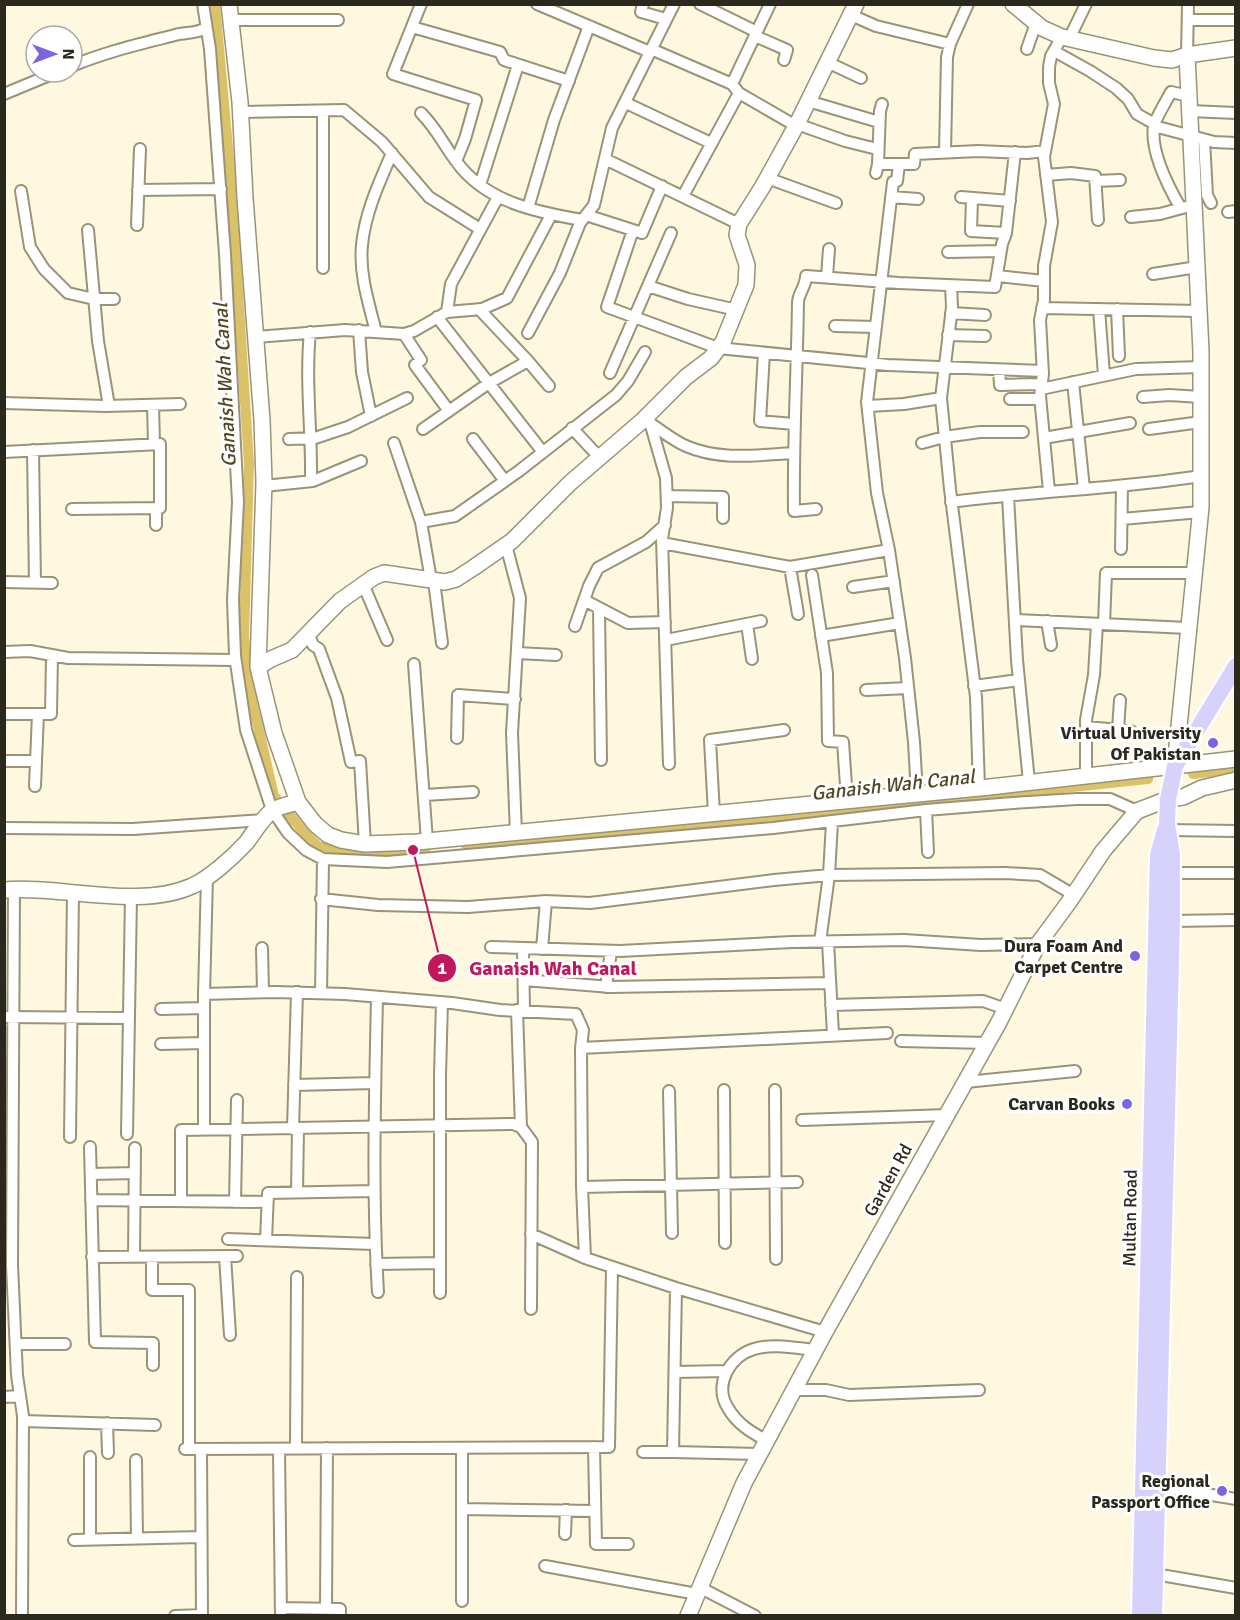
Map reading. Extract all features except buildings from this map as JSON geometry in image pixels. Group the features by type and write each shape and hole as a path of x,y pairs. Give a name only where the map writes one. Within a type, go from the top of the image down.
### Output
{"main road":[{"name":"Multan Road","path":"1154,1616 1172,921 1172,855 1168,827 1168,800 1175,766 1236,666"},
{"name":"Multan Road","path":"1140,1616 1158,855 1168,827"}],"street":[{"path":"203,4 210,49 221,189 238,491 233,600 235,660 246,730 271,813 306,850 323,859 387,862 832,822 926,810 1077,799 1110,800 1137,811"},
{"path":"421,4 393,74 476,100 456,161"},
{"path":"537,4 735,88 797,125 845,141 877,148"},
{"path":"643,4 641,12 666,19"},
{"path":"528,333 560,273 584,218 594,205 612,128 674,4"},
{"path":"700,4 787,50 784,60"},
{"path":"682,196 711,143 770,4"},
{"path":"945,152 947,57 950,44 968,4"},
{"path":"1002,4 1066,38 1154,58 1172,60 1187,55 1236,48"},
{"path":"1049,491 1041,391 1043,371 1040,320 1044,266 1052,222 1044,157 1054,104 1049,83 1049,67 1051,56 1066,38 1086,4"},
{"path":"1188,4 1187,55 1190,103 1207,195 1211,203"},
{"path":"258,667 292,650 340,601 374,577 384,573 445,582 456,579 512,541 599,457 650,419 686,377 711,358 737,310 746,285 747,265 737,235 739,224 797,125 854,10 876,26 950,44"},
{"path":"338,20 230,12 241,112 262,420 264,486 258,667 274,733 298,802 315,824 328,835 365,844 427,841 979,788 1236,759"},
{"path":"1024,14 1027,49"},
{"path":"1188,20 1236,20"},
{"path":"528,208 554,120 589,26"},
{"path":"412,27 500,52 504,60 569,81"},
{"path":"84,61 97,55 181,33 198,33 206,28"},
{"path":"1054,51 1116,88 1128,99 1137,114 1154,124 1198,139 1236,143"},
{"path":"827,62 861,78"},
{"path":"480,185 518,65"},
{"path":"4,94 28,84"},
{"path":"1187,207 1167,184 1157,153 1154,124 1171,92 1190,103 1236,113"},
{"path":"808,101 879,122"},
{"path":"626,103 711,143"},
{"path":"882,104 877,168 914,164 915,154 1045,151"},
{"path":"241,112 344,110 382,142 429,197 480,229"},
{"path":"323,111 323,268"},
{"path":"421,113 439,133 456,161 480,185 498,197 551,215 584,218 642,233 662,186"},
{"path":"1175,766 1200,512 1199,311 1197,267 1187,207 1198,139"},
{"path":"137,225 140,149"},
{"path":"816,509 794,511 793,453 798,357 798,298 806,283 806,276 995,287 1006,233 1015,152"},
{"path":"376,332 363,274 362,246 373,198 392,153"},
{"path":"605,159 739,224"},
{"path":"899,164 897,181 893,182 880,281 868,406 877,493 889,550 900,623 917,794"},
{"path":"1046,175 1071,173 1095,176 1098,220"},
{"path":"767,178 836,203"},
{"path":"1095,181 1120,180"},
{"path":"138,190 221,189"},
{"path":"21,191 30,247 44,269 68,293 94,299 114,299"},
{"path":"442,314 452,284 498,197"},
{"path":"891,197 918,198"},
{"path":"1006,233 971,231 966,198 1010,201"},
{"path":"1131,217 1160,214 1187,207"},
{"path":"256,337 359,330 405,334 442,314 479,309 507,298 551,215"},
{"path":"88,230 98,341 110,406"},
{"path":"633,230 607,307 718,348 798,357 944,368 1043,371"},
{"path":"610,373 671,233"},
{"path":"827,277 829,249"},
{"path":"948,252 1001,251"},
{"path":"1153,274 1197,267"},
{"path":"998,276 1044,281"},
{"path":"648,286 688,299 737,310"},
{"path":"951,286 951,313 940,398 974,686 979,788"},
{"path":"1042,308 1199,311"},
{"path":"479,309 549,386"},
{"path":"1099,309 1104,375"},
{"path":"1117,309 1119,356"},
{"path":"951,313 985,315"},
{"path":"442,314 489,383 542,451"},
{"path":"835,326 876,327"},
{"path":"359,330 362,372 370,416"},
{"path":"310,332 307,387 312,438 311,481"},
{"path":"405,334 421,360 415,364 449,411"},
{"path":"948,335 986,336"},
{"path":"421,522 454,516 505,481 616,395 628,381 642,356 619,352"},
{"path":"764,353 760,422 794,424"},
{"path":"423,429 489,383 528,361"},
{"path":"1010,399 1073,382 1136,369 1201,367"},
{"path":"999,370 1000,385 1041,391"},
{"path":"1073,382 1084,489"},
{"path":"1143,397 1169,395 1201,397"},
{"path":"289,440 312,438 348,427 407,398"},
{"path":"868,406 904,404 940,398"},
{"path":"4,403 110,406 180,404"},
{"path":"153,405 154,444"},
{"path":"650,419 686,446 713,454 730,456 793,453"},
{"path":"650,419 666,478 667,496 662,543 669,764"},
{"path":"1149,429 1201,422"},
{"path":"1044,438 1079,430 1130,423"},
{"path":"572,428 599,457"},
{"path":"922,443 980,432 1023,432"},
{"path":"473,439 505,481"},
{"path":"394,443 421,522 442,643"},
{"path":"4,452 160,444 160,508 72,509"},
{"path":"33,450 34,583"},
{"path":"264,486 311,481 361,461"},
{"path":"951,502 1201,476"},
{"path":"1121,549 1122,486"},
{"path":"667,496 723,497 723,518"},
{"path":"1008,496 1019,680 1029,782"},
{"path":"156,508 156,525"},
{"path":"1122,519 1200,512"},
{"path":"575,626 598,568 646,542 664,525"},
{"path":"662,543 790,567 889,550"},
{"path":"506,545 520,598 512,733 516,833"},
{"path":"790,567 798,614"},
{"path":"1086,775 1086,727 1106,573 1193,573"},
{"path":"812,575 827,673 828,741 843,742 847,800"},
{"path":"853,587 894,581"},
{"path":"4,582 52,583"},
{"path":"363,584 387,640"},
{"path":"795,598 814,592"},
{"path":"584,600 628,623 665,622"},
{"path":"599,609 601,760"},
{"path":"1016,620 1188,628"},
{"path":"666,640 760,621"},
{"path":"1047,621 1051,645"},
{"path":"821,636 900,623"},
{"path":"747,624 752,659"},
{"path":"308,633 313,645 319,649 337,698 351,762 360,761 365,844"},
{"path":"4,652 30,651 68,658 235,660"},
{"path":"518,653 556,655"},
{"path":"4,714 51,714 52,656"},
{"path":"414,664 427,841"},
{"path":"974,686 1019,680"},
{"path":"866,690 908,688"},
{"path":"457,738 458,695 514,699"},
{"path":"1118,730 1120,700"},
{"path":"35,786 38,714"},
{"path":"1086,727 1131,731"},
{"path":"714,814 710,740 784,730"},
{"path":"4,761 36,761"},
{"name":"Garden Rd","path":"688,1616 744,1483 815,1350 1006,1009 1038,944 1074,895 1102,851 1137,811 1202,788 1236,780"},
{"path":"425,795 473,792"},
{"path":"4,828 133,829 271,813 298,802"},
{"path":"926,810 928,852"},
{"path":"22,1616 23,1421 8,1199 9,889 131,896 177,891 193,886 207,877 245,843 271,813"},
{"path":"832,822 824,942 830,983 833,1034"},
{"path":"1168,827 1236,831"},
{"path":"321,993 323,859"},
{"path":"321,899 378,905 468,907 546,902 590,903 829,875 1005,873 1040,875 1074,895"},
{"path":"1172,873 1236,873"},
{"path":"204,1130 207,877"},
{"path":"70,1137 73,893"},
{"path":"127,1134 131,896"},
{"path":"542,948 546,902"},
{"path":"1172,921 1236,920"},
{"path":"491,947 611,951 904,940 981,945 1038,944"},
{"path":"262,948 263,992"},
{"path":"520,1127 520,1011 524,980 523,948"},
{"path":"606,987 611,951"},
{"path":"524,980 606,987 830,983"},
{"path":"297,993 294,1085 297,1192"},
{"path":"204,994 321,993 576,1014 583,1030 581,1048 582,1187 585,1258"},
{"path":"377,997 374,1191 378,1292"},
{"path":"831,1005 983,1001 1006,1009"},
{"path":"440,1293 442,1002"},
{"path":"161,1009 204,1008"},
{"path":"9,1017 128,1018"},
{"path":"581,1048 887,1033"},
{"path":"901,1041 987,1043"},
{"path":"161,1044 204,1043"},
{"path":"966,1082 1075,1071"},
{"path":"294,1085 375,1083"},
{"path":"724,1090 725,1244"},
{"path":"775,1090 776,1259"},
{"path":"669,1092 672,1233"},
{"path":"235,1202 237,1101"},
{"path":"802,1120 947,1115"},
{"path":"181,1201 181,1130 513,1124 520,1127 532,1142 531,1309"},
{"path":"90,1147 95,1342 153,1343 153,1365"},
{"path":"134,1257 135,1148"},
{"path":"91,1174 135,1173"},
{"path":"582,1187 797,1182"},
{"path":"266,1240 268,1193 374,1191"},
{"path":"91,1200 267,1202"},
{"path":"531,1234 585,1258 676,1288 825,1332"},
{"path":"230,1335 233,1239 375,1244"},
{"path":"92,1257 231,1256"},
{"path":"152,1257 152,1290 189,1290 191,1449 201,1537 202,1615 175,1616"},
{"path":"376,1264 440,1263"},
{"path":"191,1449 609,1447 612,1267"},
{"path":"296,1448 297,1277"},
{"path":"673,1452 676,1288"},
{"path":"16,1344 65,1344"},
{"path":"763,1448 726,1407 723,1397 726,1371 735,1360 753,1349 772,1346 815,1350"},
{"path":"675,1372 726,1371"},
{"path":"794,1390 826,1390 849,1395 979,1390"},
{"path":"4,1397 20,1396"},
{"path":"23,1421 155,1425"},
{"path":"107,1424 108,1453"},
{"path":"594,1447 596,1544 628,1544"},
{"path":"326,1608 327,1448"},
{"path":"462,1448 462,1600"},
{"path":"644,1452 763,1448"},
{"path":"279,1449 281,1612 326,1608 339,1609 340,1616"},
{"path":"90,1457 90,1539"},
{"path":"136,1460 137,1538"},
{"path":"1157,1486 1236,1499"},
{"path":"463,1509 595,1511"},
{"path":"566,1510 566,1534"},
{"path":"74,1540 201,1537"},
{"path":"545,1566 698,1591 755,1616"},
{"path":"1155,1574 1236,1588"}],"waterway":[{"name":"Ganaish Wah Canal","path":"215,4 231,181 249,464 244,637 252,700 274,796 318,846 348,854 426,848"},
{"name":"Ganaish Wah Canal","path":"1193,774 1236,769"},
{"name":"Ganaish Wah Canal","path":"466,845 930,802 1148,779"}],"place":[{"name":"Virtual University Of Pakistan","path":"1213,743"},
{"name":"Ganaish Wah Canal","path":"413,850"},
{"name":"Dura Foam And Carpet Centre","path":"1135,956"},
{"name":"Carvan Books","path":"1127,1104"},
{"name":"Regional Passport Office","path":"1222,1491"}]}
